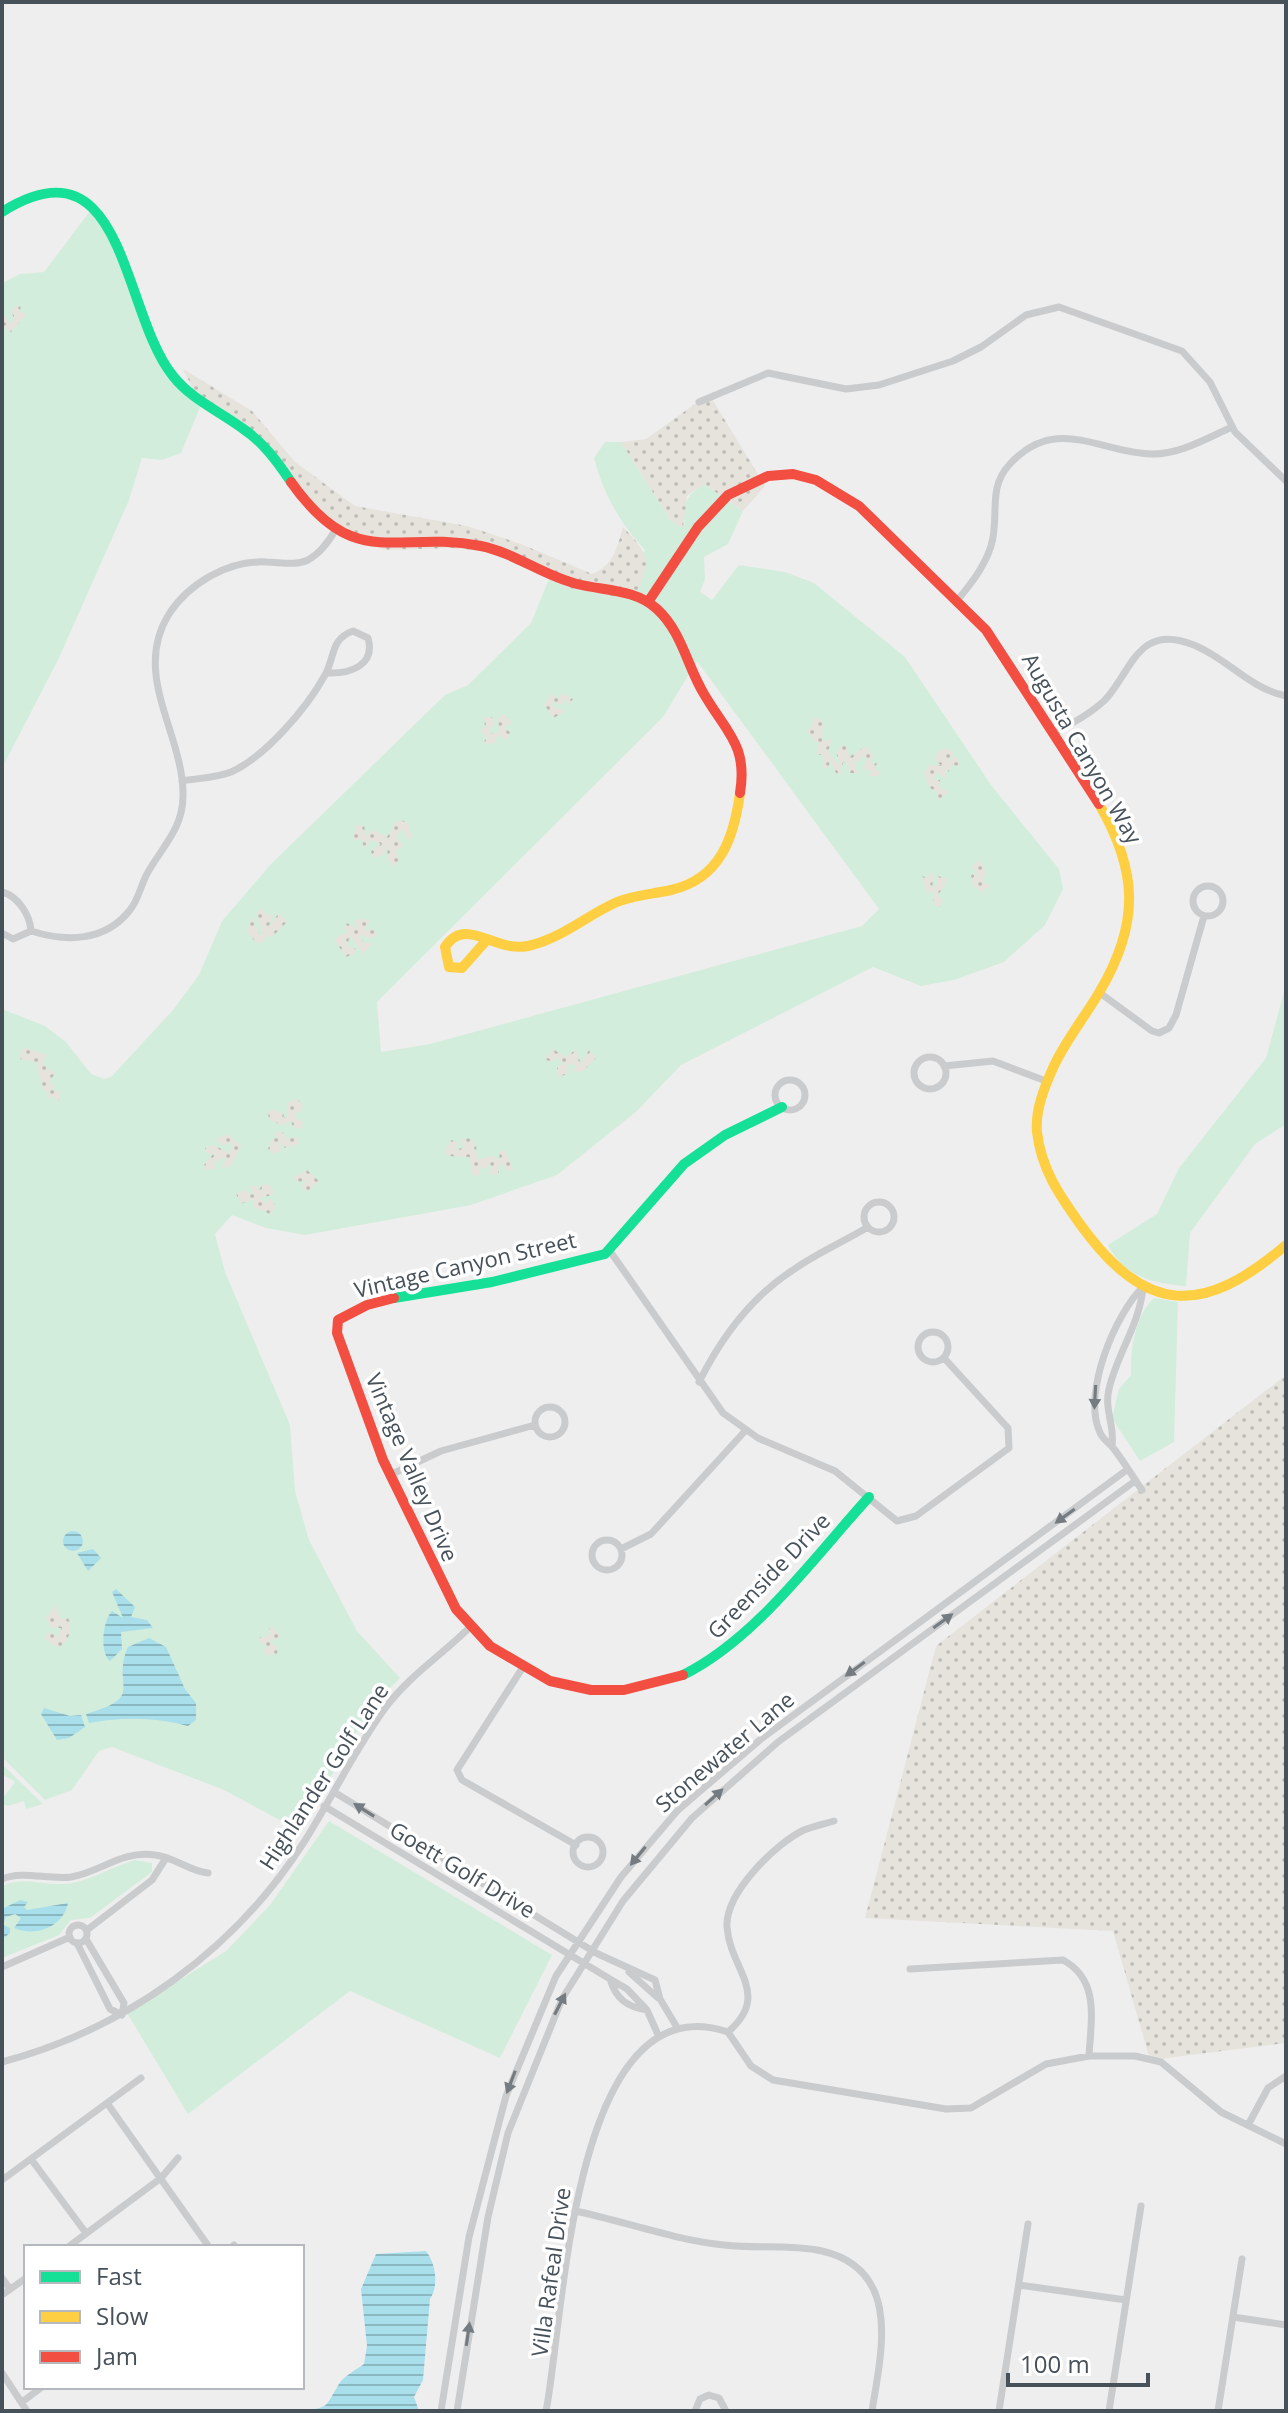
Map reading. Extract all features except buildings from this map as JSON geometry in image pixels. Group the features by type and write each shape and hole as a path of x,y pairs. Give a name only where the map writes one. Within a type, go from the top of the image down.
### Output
{"street":[{"path":"2,212 30,195 64,191 88,202 104,217 159,356 175,378 255,437 301,497 336,529 385,545 484,545 570,582 620,590 648,602 668,621 706,697 737,738 744,762 732,835 712,870 687,885 634,896 606,907 542,942 512,948 485,942"},
{"path":"699,402 768,373 846,389 879,385 953,361 981,347 1026,315 1059,307 1182,351 1210,382 1232,427 1286,481"},
{"path":"956,602 978,573 992,545 996,486 1009,464 1034,445 1063,437 1079,438 1133,451 1161,453 1232,427"},
{"name":"Augusta Canyon Way","path":"648,602 724,495 747,482 772,475 809,479 847,498 997,644 1112,832 1130,880 1132,908 1126,947 1046,1081 1038,1126 1046,1172 1058,1194 1105,1258 1143,1287"},
{"path":"2,933 13,939 31,931 75,939 99,933 121,920 137,900 148,872 177,827 182,811 182,781 155,676 159,639 172,610 195,585 234,566 306,561 325,546 336,529"},
{"path":"182,781 228,773 246,764 290,725 327,673 331,651 344,634 353,631 368,638 368,653 356,669 348,674 327,673"},
{"path":"1053,734 1102,702 1132,657 1161,641 1191,643 1262,689 1286,696"},
{"path":"1210,886 1219,891 1223,905 1218,913 1204,916 1193,906 1194,896 1200,888 1210,886"},
{"path":"2,892 14,897 28,918 31,931"},
{"path":"1100,993 1152,1031 1159,1033 1169,1028 1176,1015 1204,916"},
{"path":"922,1059 937,1059 944,1066 945,1077 940,1086 924,1089 915,1081 915,1066 922,1059"},
{"path":"944,1066 993,1061 1046,1081"},
{"name":"Vintage Canyon Street","path":"340,1317 349,1311 413,1294 492,1282 610,1251 647,1199 687,1159 725,1133 782,1107 795,1109 803,1103 804,1090 798,1082 784,1082 777,1089 776,1099 782,1107"},
{"path":"884,1203 892,1209 894,1219 886,1231 876,1232 868,1227 864,1218 870,1205 884,1203"},
{"path":"699,1382 732,1327 758,1299 791,1271 868,1227"},
{"path":"1143,1287 1171,1295 1214,1293 1244,1279 1286,1245"},
{"path":"610,1251 723,1413 746,1430 812,1458 869,1497 892,1519 903,1522 1006,1453 1011,1437 1003,1422 944,1358"},
{"path":"1112,1445 1107,1397 1141,1305 1143,1287"},
{"path":"1142,1490 1112,1445 1103,1440 1097,1426 1096,1382 1130,1299 1143,1287"},
{"name":"Vintage Valley Drive","path":"340,1317 337,1333 390,1475 447,1593 470,1627"},
{"path":"935,1332 944,1336 948,1344 944,1358 935,1362 925,1360 919,1352 921,1338 935,1332"},
{"path":"548,1407 557,1409 565,1421 563,1431 549,1438 540,1434 535,1425 539,1411 548,1407"},
{"path":"390,1475 441,1451 535,1425"},
{"path":"621,1549 651,1534 746,1430"},
{"name":"Stonewater Lane","path":"441,2411 469,2237 494,2131 530,2034 570,1953 638,1855 703,1786 769,1733 1128,1469"},
{"name":"Stonewater Lane","path":"457,2411 488,2217 502,2151 543,2038 590,1949 667,1845 744,1770 1135,1481"},
{"name":"Greenside Drive","path":"470,1627 490,1646 523,1667 562,1684 608,1690 641,1688 685,1675 735,1642 869,1497"},
{"path":"601,1541 615,1542 621,1549 622,1559 615,1568 600,1569 593,1561 592,1552 601,1541"},
{"name":"Highlander Golf Lane","path":"2,2062 62,2042 122,2015 186,1972 226,1936 282,1872 385,1708 470,1627"},
{"path":"523,1667 470,1752 459,1764 459,1776 576,1845"},
{"name":"Goett Golf Drive","path":"334,1792 627,1970 660,1999 678,2029"},
{"name":"Goett Golf Drive","path":"324,1806 627,1989 647,2010 659,2037"},
{"path":"728,2032 742,2020 748,2006 749,1992 727,1927 735,1893 752,1872 803,1830 834,1821"},
{"path":"582,1839 596,1840 602,1846 601,1860 589,1867 579,1864 574,1855 576,1845 582,1839"},
{"path":"3,1875 70,1877 116,1858 143,1855 166,1858 208,1873"},
{"path":"2,1967 86,1934 152,1880 166,1858"},
{"path":"80,1925 86,1934 124,2003 122,2015 110,2009 73,1940 74,1926 80,1925"},
{"path":"910,1969 1063,1960 1086,1980 1092,1997 1089,2056"},
{"path":"91,1972 103,1965"},
{"path":"678,2029 698,2026 728,2032 751,2066 773,2080 946,2109 971,2108 1046,2064 1089,2056 1135,2056 1161,2062 1221,2112 1286,2144"},
{"name":"Villa Rafeal Drive","path":"546,2411 575,2211 595,2134 619,2079 635,2056 659,2037 678,2029"},
{"path":"1248,2125 1268,2088 1286,2076"},
{"path":"2,2180 141,2078"},
{"path":"107,2103 208,2245"},
{"path":"71,2245 161,2178 178,2158"},
{"path":"31,2159 86,2233"},
{"path":"1109,2411 1141,2206"},
{"path":"575,2211 721,2245 823,2251 848,2264 864,2277 879,2301 883,2320 872,2411"},
{"path":"999,2411 1028,2224"},
{"path":"1218,2411 1242,2259"},
{"path":"2,2278 10,2289"},
{"path":"2,2295 24,2279"},
{"path":"1019,2285 1126,2300"},
{"path":"1233,2317 1286,2325"},
{"path":"2,2373 27,2411"},
{"path":"22,2402 39,2389"},
{"path":"695,2411 700,2399 709,2395 719,2398 726,2411"}],"green space":[{"path":"90,211 104,226 163,372 176,387 201,405 181,453 162,460 142,458 129,500 58,660 2,768 2,283 20,274 44,272"},
{"path":"605,442 621,442 671,521 685,525 687,501 704,484 743,511 728,544 704,557 705,579 700,592 712,600 739,565 785,572 814,583 905,657 991,785 1059,869 1063,889 1045,925 1004,962 954,980 921,986 873,967 681,1065 637,1111 557,1175 471,1205 305,1235 266,1228 232,1215 215,1234 225,1272 290,1425 295,1491 309,1540 357,1631 400,1678 357,1731 302,1832 224,1790 112,1747 99,1751 72,1790 45,1800 2,1757 2,1009 45,1026 66,1042 91,1074 105,1079 112,1076 173,1010 199,975 222,921 271,864 445,695 468,685 531,623 549,579 569,588 616,595 645,550 614,507 594,458","holes":["697,661 879,909 862,926 430,1044 381,1052 377,1002 663,717"]},
{"path":"1286,985 1286,1124 1255,1144 1190,1233 1186,1286 1151,1280 1131,1271 1108,1245 1157,1214 1179,1168 1266,1058"},
{"path":"1154,1298 1178,1302 1174,1442 1140,1461 1112,1418 1119,1389 1131,1375 1138,1324"},
{"path":"2,1764 43,1804 26,1809 24,1801 8,1806 2,1804 2,1799 15,1782 2,1774"},
{"path":"329,1821 552,1955 500,2058 350,1991 188,2114 127,2013 226,1951 270,1905"},
{"path":"135,1860 152,1863 152,1872 90,1918 71,1920 59,1935 2,1958 2,1886 25,1881 73,1883"}],"sand":[{"path":"17,305 21,307 19,312 25,313 25,316 10,333 2,325 2,312 10,323 15,320 11,312"},
{"path":"183,369 252,411 295,462 355,506 467,526 521,544 592,574 609,561 623,527 640,546 646,560 634,600 569,588 489,552 451,548 386,550 346,538 234,423 201,405"},
{"path":"709,394 765,486 743,511 704,484 687,496 683,528 671,521 621,442 646,439"},
{"path":"562,693 573,699 568,705 566,698 563,704 552,703 565,711 554,718 544,705 551,694 558,699"},
{"path":"503,713 512,723 504,727 511,733 506,740 497,735 494,744 483,743 487,737 480,730 485,728 484,717 492,717 495,723 489,731 491,734 499,731 498,719"},
{"path":"820,718 823,723 822,740 832,740 828,751 836,763 840,763 836,753 841,746 847,746 849,757 866,746 875,758 871,758 872,764 877,763 875,769 881,772 878,776 868,776 871,771 863,768 867,759 862,756 860,761 854,761 858,773 849,773 848,761 843,763 841,775 836,773 830,761 828,768 823,768 824,755 817,755 819,742 813,742 814,738 806,731 812,727 813,719"},
{"path":"946,748 954,752 949,762 956,756 960,765 951,766 949,772 945,768 945,779 939,772 933,779 940,780 940,787 949,792 938,801 936,791 930,788 924,773 929,765 941,765 935,761 937,752"},
{"path":"402,820 408,823 412,837 408,840 404,830 400,831 396,838 404,846 396,851 399,860 394,866 388,861 387,846 385,854 373,858 371,851 381,844 372,840 364,848 362,839 353,840 356,825 364,825 366,836 373,830 387,837 396,822"},
{"path":"980,859 986,873 983,882 993,887 985,888 983,893 973,885 971,876 973,873 979,877 972,867"},
{"path":"930,873 934,876 932,888 937,884 938,876 948,879 938,895 943,902 939,907 934,905 933,892 929,891 927,895 922,876 928,878"},
{"path":"260,909 268,915 274,913 268,928 279,913 287,922 273,936 266,937 263,943 255,942 247,931 252,917 259,934 263,934 256,913"},
{"path":"370,920 364,931 372,928 377,935 372,938 359,935 364,943 373,943 363,954 350,935 347,947 355,948 356,953 346,957 334,939 348,931 344,928 347,923 357,929 355,921"},
{"path":"26,1048 47,1055 42,1064 48,1067 45,1072 51,1069 55,1073 49,1083 53,1084 53,1091 61,1091 57,1104 53,1096 47,1100 49,1094 43,1089 36,1062 20,1059 21,1050"},
{"path":"553,1049 565,1057 576,1050 581,1064 589,1050 596,1058 583,1071 573,1072 576,1065 568,1064 568,1074 558,1077 557,1068 564,1062 559,1062 558,1056 552,1062 544,1059"},
{"path":"297,1099 303,1105 300,1113 295,1110 295,1117 303,1122 302,1129 293,1127 291,1121 281,1125 269,1119 268,1113 273,1109 282,1114 285,1111 283,1118 288,1116 287,1103"},
{"path":"281,1130 287,1139 298,1137 299,1144 285,1148 280,1141 281,1151 273,1154 268,1149 272,1139 278,1137 274,1134"},
{"path":"228,1134 241,1146 231,1166 221,1168 227,1157 214,1162 215,1169 206,1170 204,1165 214,1153 207,1154 205,1148 213,1145 230,1153 233,1143 222,1145 215,1139"},
{"path":"468,1138 476,1143 477,1160 492,1156 499,1160 500,1152 505,1150 513,1169 507,1171 504,1164 501,1167 498,1164 499,1173 490,1175 491,1164 486,1169 480,1167 479,1176 473,1175 469,1157 448,1156 445,1151 451,1140 457,1142 456,1149 464,1148 461,1140"},
{"path":"307,1170 319,1181 307,1192 301,1186 308,1180 298,1182 293,1178"},
{"path":"262,1184 270,1185 273,1191 272,1195 260,1198 268,1204 268,1199 274,1201 275,1209 270,1214 254,1207 253,1199 241,1204 236,1194 243,1190 254,1195 249,1186 257,1186 259,1191"},
{"path":"1286,1375 1286,2043 1150,2060 1113,1931 865,1918 936,1646"},
{"path":"55,1606 61,1619 68,1618 70,1626 67,1639 58,1647 44,1639 49,1632 62,1638 59,1635 61,1628 51,1628 46,1618"},
{"path":"272,1626 281,1637 269,1642 278,1647 277,1654 267,1655 263,1650 268,1647 258,1641 260,1637 266,1638 267,1632 272,1635 269,1629"}],"water":[{"path":"73,1531 80,1534 83,1541 80,1548 73,1551 66,1548 63,1541 66,1534"},
{"path":"93,1549 101,1558 88,1571 77,1553"},
{"path":"116,1589 135,1607 131,1617 147,1620 153,1628 121,1632 122,1649 110,1661 103,1644 106,1621 112,1611 123,1618 112,1592"},
{"path":"149,1638 166,1647 185,1689 196,1703 196,1720 188,1726 139,1719 89,1723 86,1714 105,1708 122,1695 128,1647"},
{"path":"44,1708 70,1716 81,1715 85,1727 69,1738 57,1740 41,1714"},
{"path":"20,1900 28,1902 24,1907 27,1910 68,1903 60,1919 39,1931 14,1928 21,1918 15,1914 6,1917 3,1925 10,1928 10,1933 2,1939 2,1909"},
{"path":"426,2251 434,2268 435,2281 430,2299 423,2380 414,2397 419,2411 301,2411 326,2405 341,2381 364,2364 367,2346 361,2289 376,2254"}],"traffic: fast":[{"path":"2,212 43,194 74,196 97,213 114,241 156,347 173,376 197,398 257,439 291,482"},
{"path":"394,1298 492,1282 605,1254 684,1164 725,1135 782,1107"},
{"path":"683,1675 710,1659 760,1618 869,1497"}],"traffic: slow":[{"path":"485,942 462,968 449,967 445,947 462,934 472,934 504,945 528,946 552,938 617,902 671,890 702,877 722,854 728,841 740,793"},
{"path":"1099,804 1112,828 1127,875 1128,920 1113,966 1058,1058 1043,1092 1037,1132 1047,1170 1065,1203 1104,1254 1128,1276 1152,1290 1177,1296 1202,1294 1228,1285 1286,1245"}],"traffic: jam":[{"path":"648,602 698,527 728,495 768,476 793,474 816,480 859,506 986,630 1099,804"},
{"path":"291,482 314,510 336,528 357,538 378,542 451,542 481,546 553,576 629,594 648,602 666,618 698,683 733,740 741,763 740,793"},
{"path":"394,1298 367,1305 338,1320 337,1333 383,1460 456,1609 490,1646 550,1681 591,1690 624,1690 683,1675"}]}
